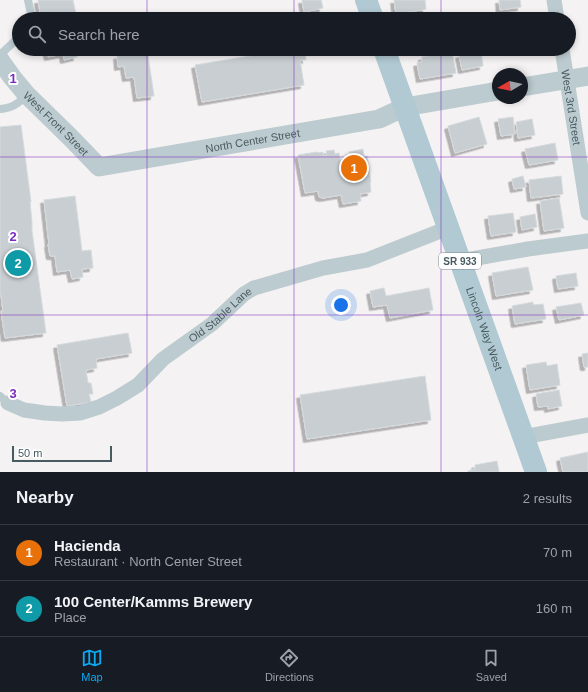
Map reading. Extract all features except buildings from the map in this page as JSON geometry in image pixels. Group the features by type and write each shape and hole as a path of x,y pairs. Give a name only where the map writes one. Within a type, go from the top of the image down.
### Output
{"main road":[{"path":"366,0 370,12"},
{"name":"Lincoln Way West","path":"387,56 536,472"}],"street":[{"path":"554,0 556,12"},
{"name":"West 3rd Street","path":"563,56 588,213"},
{"name":"West Front Street","path":"0,60 26,95 99,167"},
{"path":"528,86 588,76"},
{"name":"North Center Street","path":"99,167 380,119 405,107 492,92"},
{"name":"Old Stable Lane","path":"4,399 24,410 50,414 80,413 98,407 117,398 138,385 163,359 212,324 244,294 254,288 323,268 367,260 448,228"},
{"path":"460,261 528,249 588,241"},
{"path":"523,437 588,426"}],"lane":[{"path":"28,0 31,12"},
{"path":"0,55 12,44"},
{"path":"0,109 8,108 17,104 26,95"}],"place":[{"name":"Hacienda","path":"354,168"},
{"name":"100 Center/Kamms Brewery","path":"18,263"}]}
